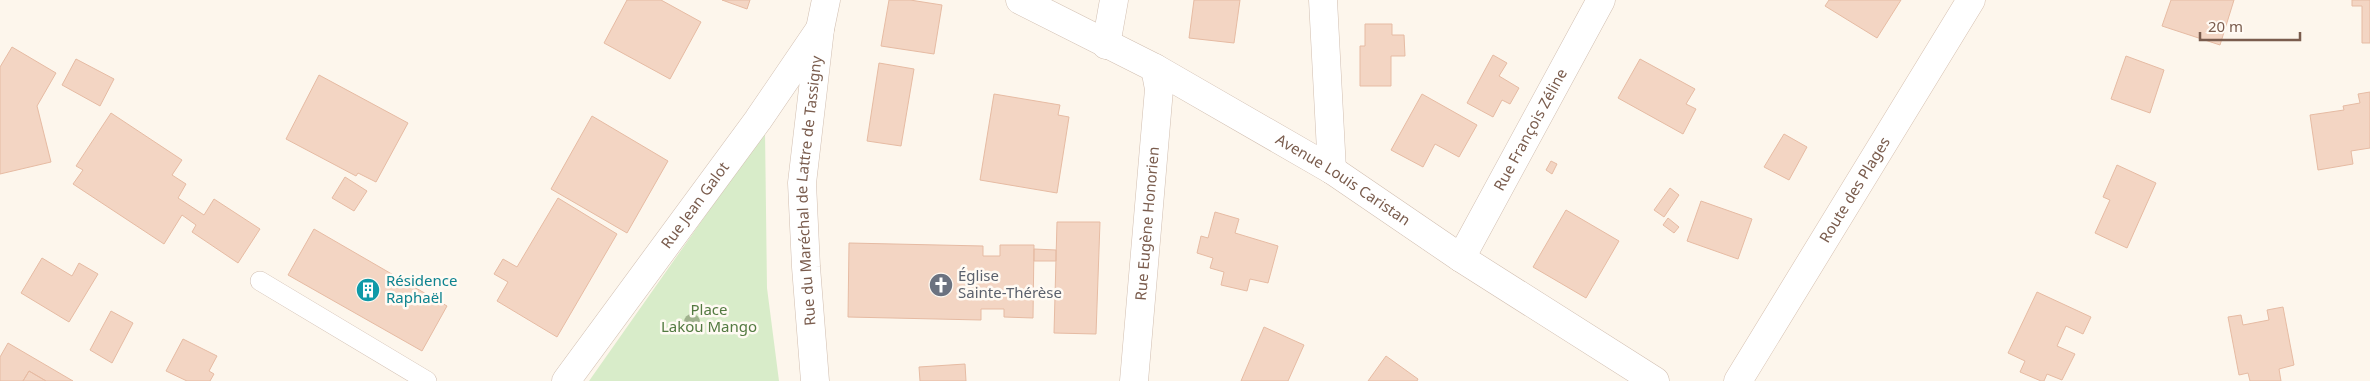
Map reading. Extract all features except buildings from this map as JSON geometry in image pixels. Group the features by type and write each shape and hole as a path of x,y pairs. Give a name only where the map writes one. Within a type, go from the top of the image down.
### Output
{"street":[{"name":"Rue du Maréchal de Lattre de Tassigny","path":"815,381 802,183 820,29 826,0"},
{"name":"Avenue Louis Caristan","path":"1020,0 1106,45 1155,68 1332,170 1461,258 1654,381"},
{"path":"1106,45 1114,0"},
{"path":"1323,0 1332,170"},
{"name":"Rue François Zéline","path":"1461,258 1601,0"},
{"name":"Route des Plages","path":"1738,381 1971,0"},
{"name":"Rue Jean Galot","path":"566,381 758,120 820,29"},
{"name":"Rue Eugène Honorien","path":"1134,381 1158,89 1155,68"}],"lane":[{"path":"260,281 427,381"}],"green space":[{"name":"Place Lakou Mango","path":"765,131 767,288 779,381 589,381"}],"place":[{"name":"Église Sainte-Thérèse","path":"941,285"},
{"name":"Résidence Raphaël","path":"368,290"}]}
